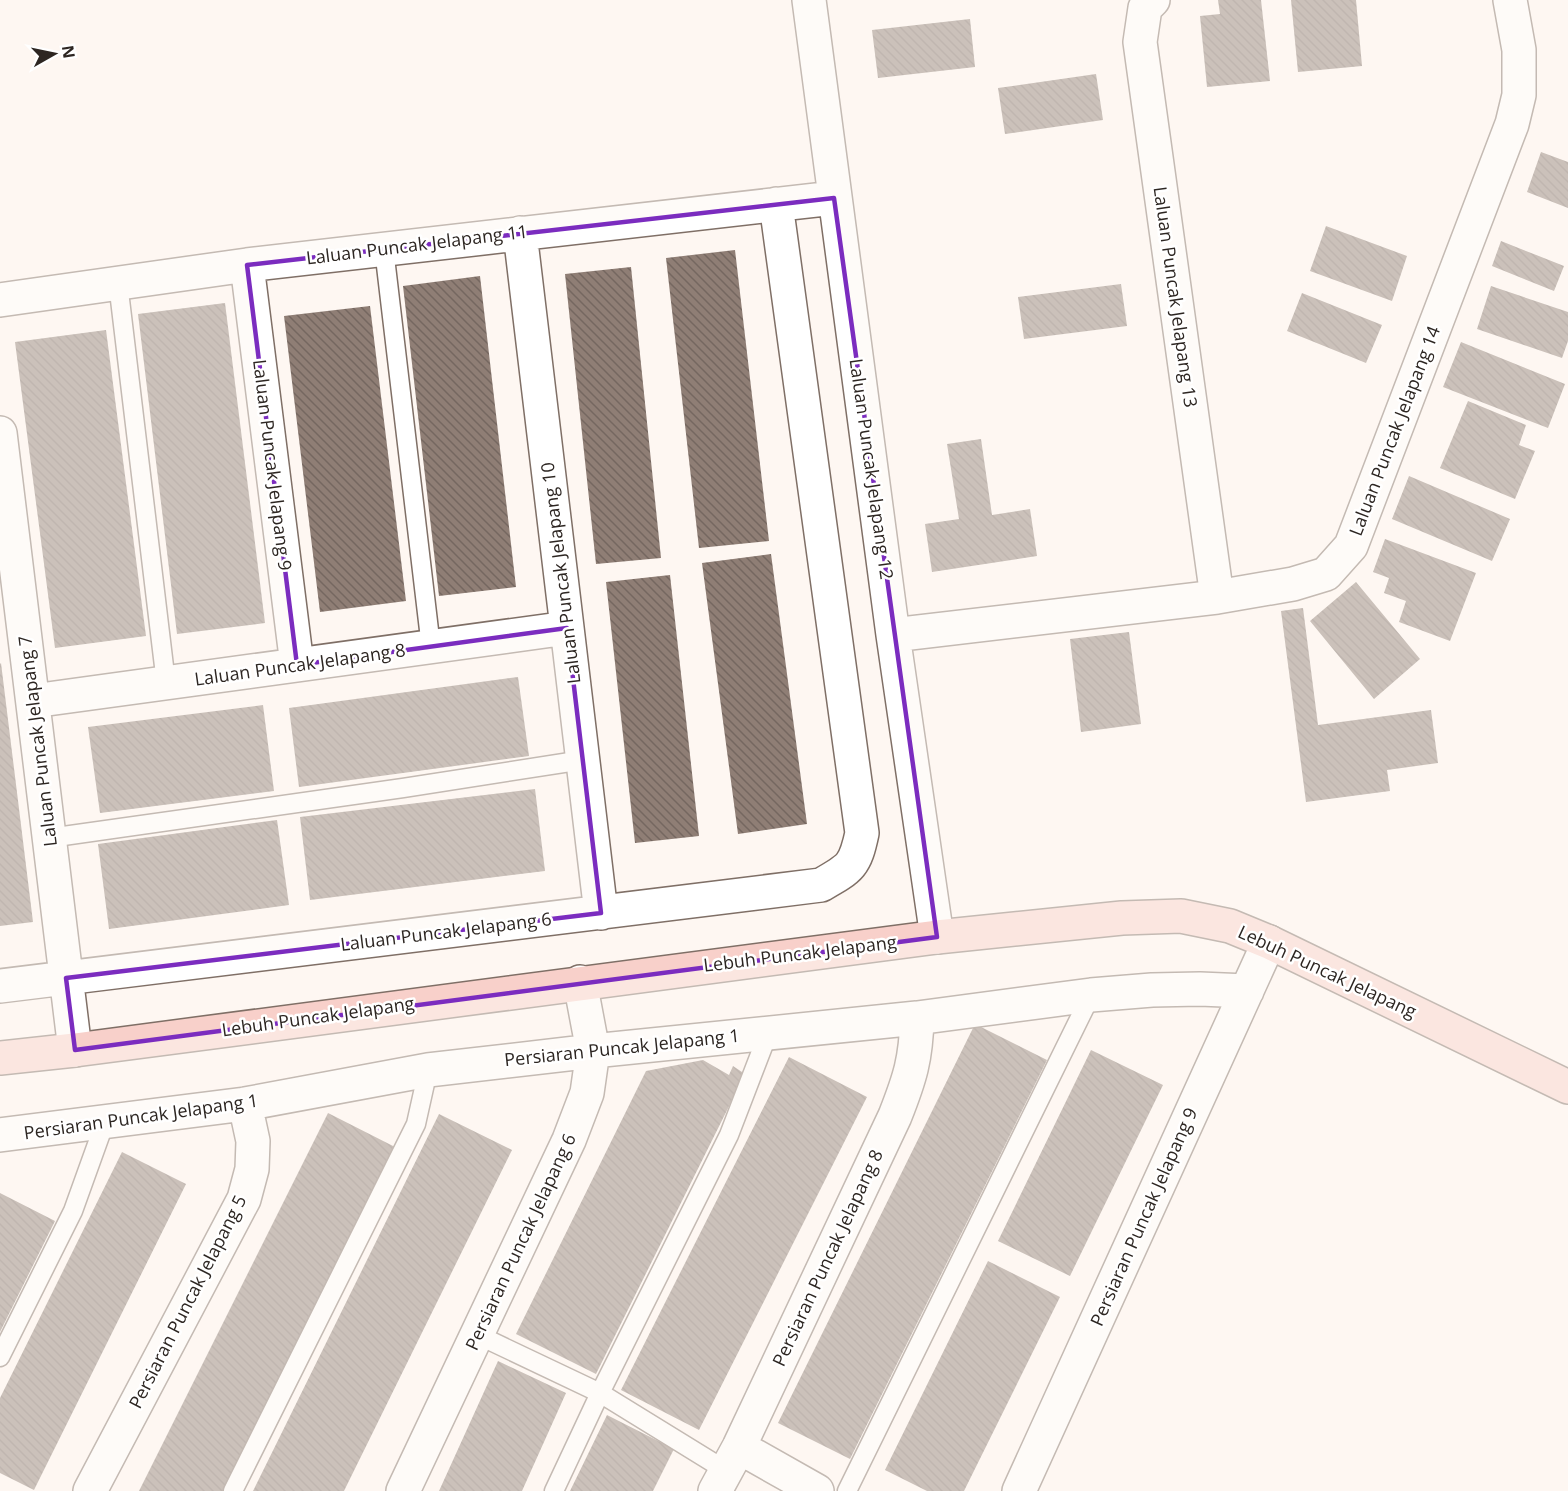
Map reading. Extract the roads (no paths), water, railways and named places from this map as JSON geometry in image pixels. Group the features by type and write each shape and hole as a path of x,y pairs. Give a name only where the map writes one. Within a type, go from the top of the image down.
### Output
{"street":[{"name":"Laluan Puncak Jelapang 12","path":"809,0 893,635 937,937"},
{"name":"Laluan Puncak Jelapang 13","path":"1153,0 1145,8 1140,42 1216,597"},
{"name":"Laluan Puncak Jelapang 14","path":"893,635 1216,597 1293,584 1326,574 1351,546 1512,124 1519,95 1519,50 1510,0"},
{"name":"Laluan Puncak Jelapang 11","path":"0,300 247,265 834,198"},
{"name":"Laluan Puncak Jelapang 6","path":"0,986 821,885 843,872 857,857 862,832 776,204"},
{"name":"Laluan Puncak Jelapang 10","path":"520,233 601,913"},
{"name":"Laluan Puncak Jelapang 9","path":"247,265 297,665"},
{"name":"Laluan Puncak Jelapang 7","path":"0,433 75,1050"},
{"name":"Laluan Puncak Jelapang 8","path":"33,701 567,628"},
{"name":"Lebuh Puncak Jelapang","path":"0,1058 937,937 1122,918 1181,916 1230,926 1269,942 1568,1087"},
{"name":"Persiaran Puncak Jelapang 9","path":"1019,1491 1269,942"},
{"name":"Persiaran Puncak Jelapang 6","path":"404,1491 569,1140 587,1093 593,1051 580,982"},
{"name":"Persiaran Puncak Jelapang 1","path":"0,1135 245,1104 428,1070 917,1018 1091,995 1152,990 1247,991"},
{"name":"Persiaran Puncak Jelapang 8","path":"726,1469 895,1116 910,1079 916,1049 917,1018"},
{"name":"Persiaran Puncak Jelapang 5","path":"90,1491 244,1199 252,1169 254,1140 245,1104"},
{"path":"726,1469 817,1491"}],"lane":[{"path":"384,249 431,647"},
{"path":"118,283 166,683"},
{"path":"49,838 583,760"},
{"path":"848,1491 1091,995"},
{"path":"554,1491 600,1393 729,1135 769,1032"},
{"path":"233,1491 416,1124 428,1070"},
{"path":"0,1357 73,1211 105,1122"},
{"path":"478,1335 600,1393 726,1469"}]}
